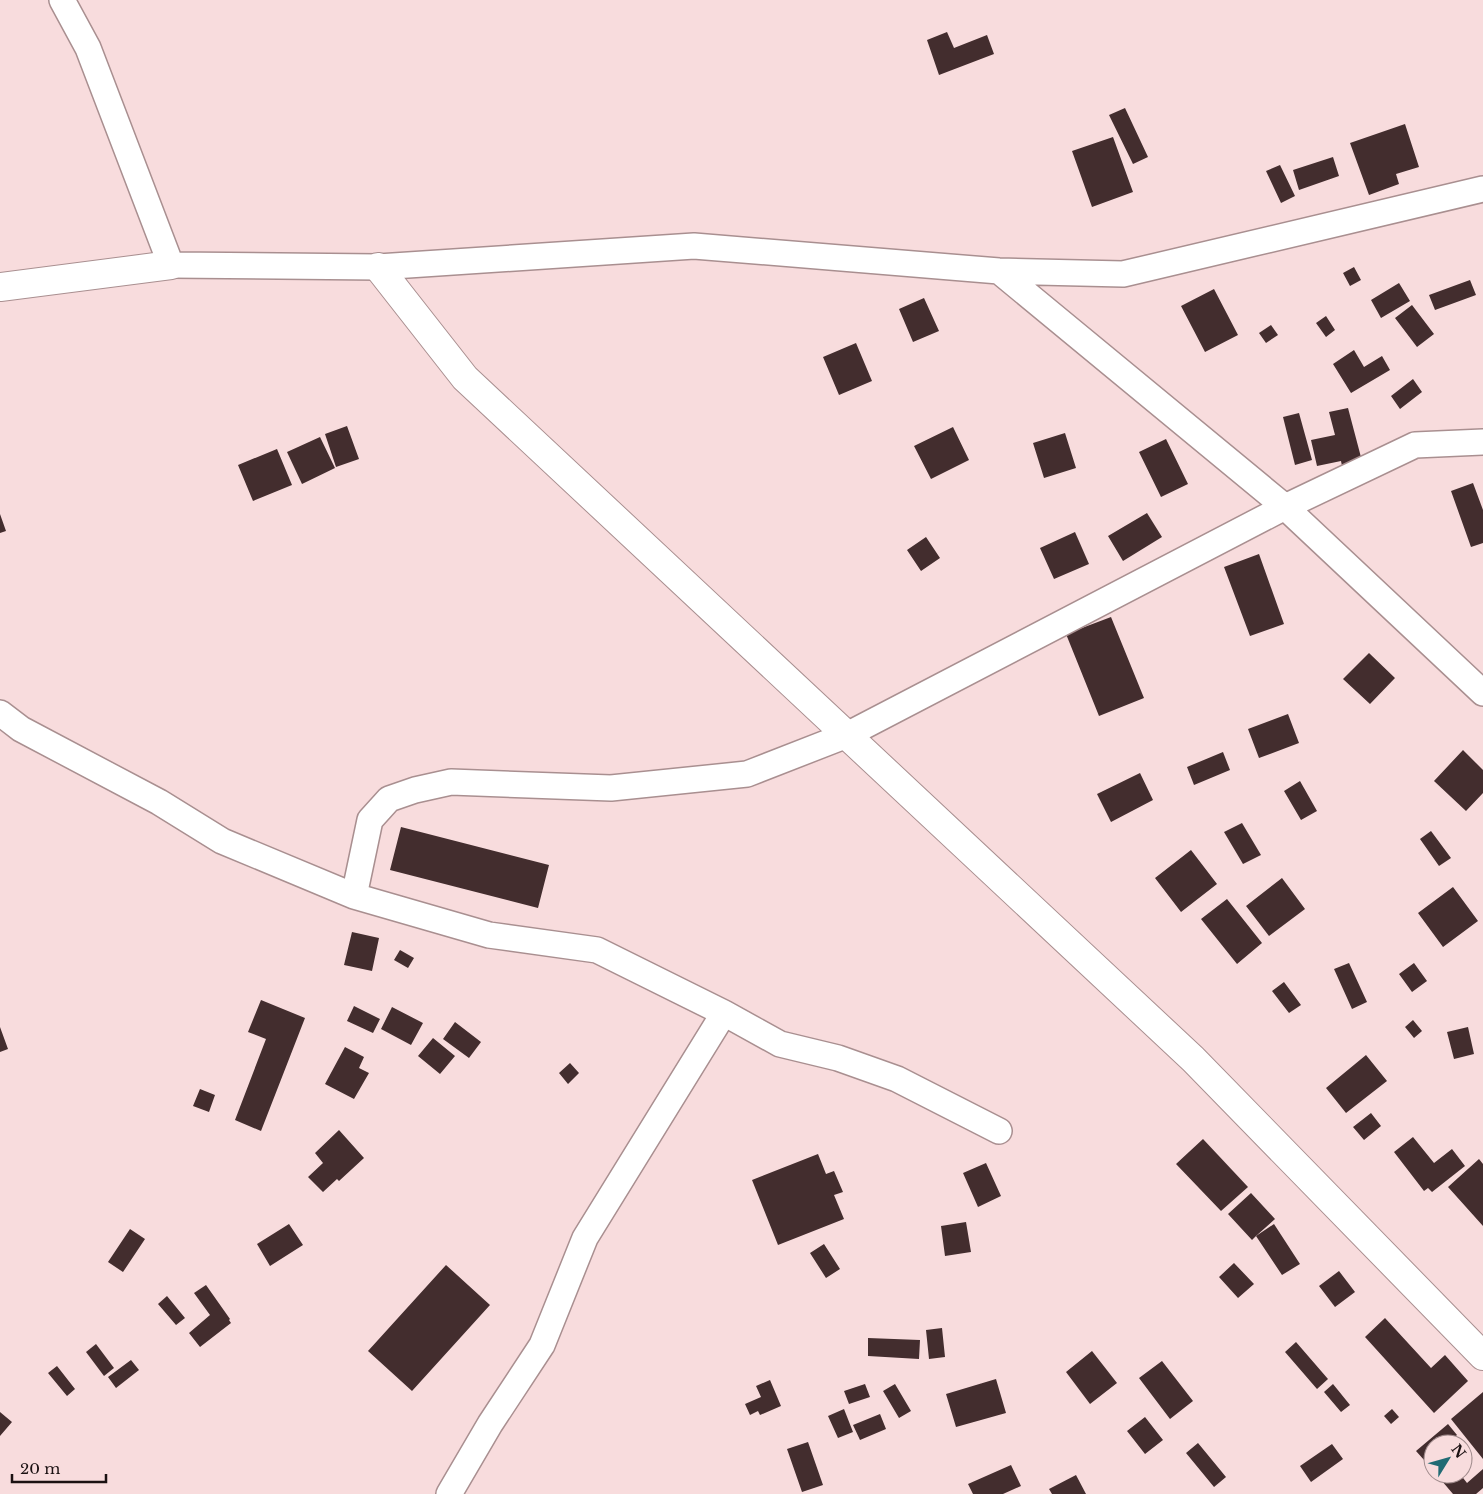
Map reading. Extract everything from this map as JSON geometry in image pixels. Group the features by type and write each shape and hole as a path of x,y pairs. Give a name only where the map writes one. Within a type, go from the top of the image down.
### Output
{"street":[{"path":"62,0 88,48 171,265"},
{"path":"0,287 171,265 378,267 694,246 999,272 1123,274 1483,189"},
{"path":"378,267 464,378 1193,1059 1483,1356"},
{"path":"999,272 1285,507 1483,693"},
{"path":"354,896 370,820 389,799 415,790 450,782 611,788 747,774 847,735 1285,507 1415,445 1483,442"},
{"path":"0,713 21,729 159,802 222,841 354,896 488,935 597,950 724,1012 780,1044 838,1058 897,1079 999,1131"},
{"path":"449,1494 490,1424 542,1345 585,1238 724,1012"}],"building":[{"path":"947,32 954,48 987,35 994,54 939,75 927,40"},
{"path":"1125,108 1148,157 1133,164 1109,115"},
{"path":"1405,124 1419,167 1396,174 1399,184 1369,195 1350,143"},
{"path":"1113,137 1133,192 1092,207 1072,151"},
{"path":"1333,157 1339,176 1299,190 1293,170"},
{"path":"1280,165 1295,196 1281,203 1266,171"},
{"path":"1354,267 1361,280 1350,286 1343,273"},
{"path":"1470,280 1476,295 1435,310 1429,295"},
{"path":"1399,283 1410,301 1381,318 1371,300"},
{"path":"1214,289 1238,335 1205,352 1181,306"},
{"path":"924,298 939,331 913,342 899,309"},
{"path":"1412,305 1434,334 1417,347 1395,318"},
{"path":"1326,316 1335,330 1326,337 1316,323"},
{"path":"1271,325 1278,335 1266,343 1259,333"},
{"path":"856,343 872,381 839,395 823,357"},
{"path":"1354,350 1364,367 1382,356 1390,370 1351,393 1333,364"},
{"path":"1413,379 1422,392 1400,409 1391,396"},
{"path":"1348,408 1362,461 1342,466 1341,461 1317,466 1311,440 1335,435 1329,412"},
{"path":"1299,413 1312,460 1295,465 1283,417"},
{"path":"347,426 359,459 336,467 325,434"},
{"path":"953,427 969,460 931,479 914,446"},
{"path":"1065,433 1076,468 1044,478 1033,443"},
{"path":"320,437 335,468 302,484 287,452"},
{"path":"1166,439 1188,484 1161,497 1139,452"},
{"path":"277,449 292,485 253,501 238,465"},
{"path":"1473,483 1483,510 1483,543 1471,547 1451,491"},
{"path":"1147,513 1162,537 1123,561 1108,536"},
{"path":"0,514 6,531 0,533"},
{"path":"1075,532 1089,564 1054,579 1040,548"},
{"path":"926,537 940,558 921,571 907,550"},
{"path":"1259,554 1284,624 1250,636 1224,567"},
{"path":"1111,617 1144,698 1099,716 1066,634"},
{"path":"1369,653 1395,678 1370,704 1343,679"},
{"path":"1288,714 1299,743 1259,758 1248,729"},
{"path":"1463,750 1483,770 1483,793 1466,811 1434,781"},
{"path":"1223,752 1230,770 1194,785 1187,767"},
{"path":"1140,773 1153,800 1111,822 1097,794"},
{"path":"1300,781 1317,811 1301,820 1284,791"},
{"path":"1242,823 1261,855 1243,864 1224,832"},
{"path":"401,827 549,865 538,908 390,870"},
{"path":"1431,831 1451,858 1439,866 1420,839"},
{"path":"1191,850 1217,884 1181,912 1155,878"},
{"path":"1282,878 1305,909 1269,936 1246,906"},
{"path":"1453,887 1478,921 1443,947 1418,913"},
{"path":"1227,899 1262,943 1237,964 1201,919"},
{"path":"352,932 379,938 372,971 344,965"},
{"path":"400,950 414,958 408,968 394,960"},
{"path":"1349,963 1367,1002 1352,1009 1334,969"},
{"path":"1414,963 1427,981 1412,992 1399,974"},
{"path":"1284,982 1301,1005 1289,1013 1272,991"},
{"path":"261,1000 305,1018 261,1131 235,1120 266,1039 248,1032"},
{"path":"354,1006 380,1019 373,1033 347,1021"},
{"path":"392,1007 423,1023 411,1045 381,1029"},
{"path":"1413,1020 1422,1031 1414,1038 1405,1027"},
{"path":"455,1022 481,1042 469,1058 443,1039"},
{"path":"0,1027 8,1049 0,1052"},
{"path":"1468,1027 1474,1054 1454,1059 1447,1032"},
{"path":"433,1038 455,1056 440,1074 418,1056"},
{"path":"345,1047 364,1057 359,1068 369,1073 354,1099 325,1084"},
{"path":"1366,1055 1387,1081 1346,1113 1326,1088"},
{"path":"570,1063 579,1073 568,1084 559,1073"},
{"path":"200,1089 215,1095 209,1112 193,1106"},
{"path":"1371,1113 1381,1126 1364,1140 1353,1127"},
{"path":"339,1130 364,1158 339,1181 337,1179 323,1192 308,1177 323,1163 315,1153"},
{"path":"1413,1137 1434,1163 1452,1149 1465,1166 1432,1192 1428,1188 1424,1191 1394,1152"},
{"path":"1203,1139 1248,1187 1221,1211 1176,1164"},
{"path":"818,1154 826,1174 834,1171 843,1192 834,1195 844,1219 778,1245 752,1180"},
{"path":"1479,1159 1483,1164 1483,1226 1448,1187"},
{"path":"986,1163 1001,1196 978,1207 963,1173"},
{"path":"1251,1193 1275,1219 1252,1240 1228,1214"},
{"path":"966,1222 971,1252 945,1256 941,1226"},
{"path":"289,1224 303,1245 270,1266 257,1244"},
{"path":"1274,1224 1300,1264 1282,1275 1256,1236"},
{"path":"130,1229 145,1239 123,1272 108,1262"},
{"path":"824,1244 840,1269 826,1278 810,1253"},
{"path":"1234,1263 1254,1284 1238,1298 1219,1277"},
{"path":"446,1265 490,1305 412,1391 368,1351"},
{"path":"1339,1271 1355,1292 1335,1307 1319,1286"},
{"path":"206,1285 231,1323 200,1347 189,1333 210,1315 194,1293"},
{"path":"167,1296 185,1318 176,1325 158,1304"},
{"path":"1385,1318 1431,1368 1445,1355 1468,1381 1434,1413 1365,1337"},
{"path":"942,1328 945,1357 929,1359 926,1330"},
{"path":"868,1338 920,1340 919,1359 868,1356"},
{"path":"1296,1342 1328,1379 1317,1389 1285,1352"},
{"path":"96,1344 114,1368 104,1376 86,1352"},
{"path":"1092,1351 1117,1383 1090,1404 1066,1372"},
{"path":"131,1360 139,1370 116,1388 108,1377"},
{"path":"1162,1361 1193,1401 1170,1419 1139,1378"},
{"path":"57,1366 75,1389 67,1396 48,1373"},
{"path":"996,1379 1006,1413 956,1427 946,1394"},
{"path":"770,1380 781,1406 760,1415 758,1411 750,1415 745,1404 761,1397 756,1386"},
{"path":"865,1384 870,1397 849,1404 844,1391"},
{"path":"895,1384 911,1411 899,1418 883,1391"},
{"path":"1333,1384 1350,1405 1341,1412 1324,1392"},
{"path":"1483,1392 1483,1459 1473,1446 1473,1434 1463,1434 1451,1419"},
{"path":"844,1409 853,1432 838,1438 828,1416"},
{"path":"1392,1409 1399,1417 1391,1424 1384,1416"},
{"path":"0,1412 12,1422 0,1436"},
{"path":"880,1414 886,1429 860,1440 853,1425"},
{"path":"1145,1417 1163,1440 1145,1454 1127,1431"},
{"path":"1448,1424 1456,1434 1436,1434"},
{"path":"808,1442 823,1485 802,1492 787,1449"},
{"path":"1198,1443 1226,1477 1214,1487 1186,1453"},
{"path":"1332,1444 1343,1459 1311,1482 1300,1466"},
{"path":"1423,1445 1423,1459 1416,1451"},
{"path":"1011,1465 1021,1486 1003,1494 973,1494 968,1484"},
{"path":"1483,1469 1483,1488 1476,1494 1453,1494 1444,1484 1473,1484 1473,1478"},
{"path":"1076,1475 1086,1494 1052,1494 1049,1489"}]}
